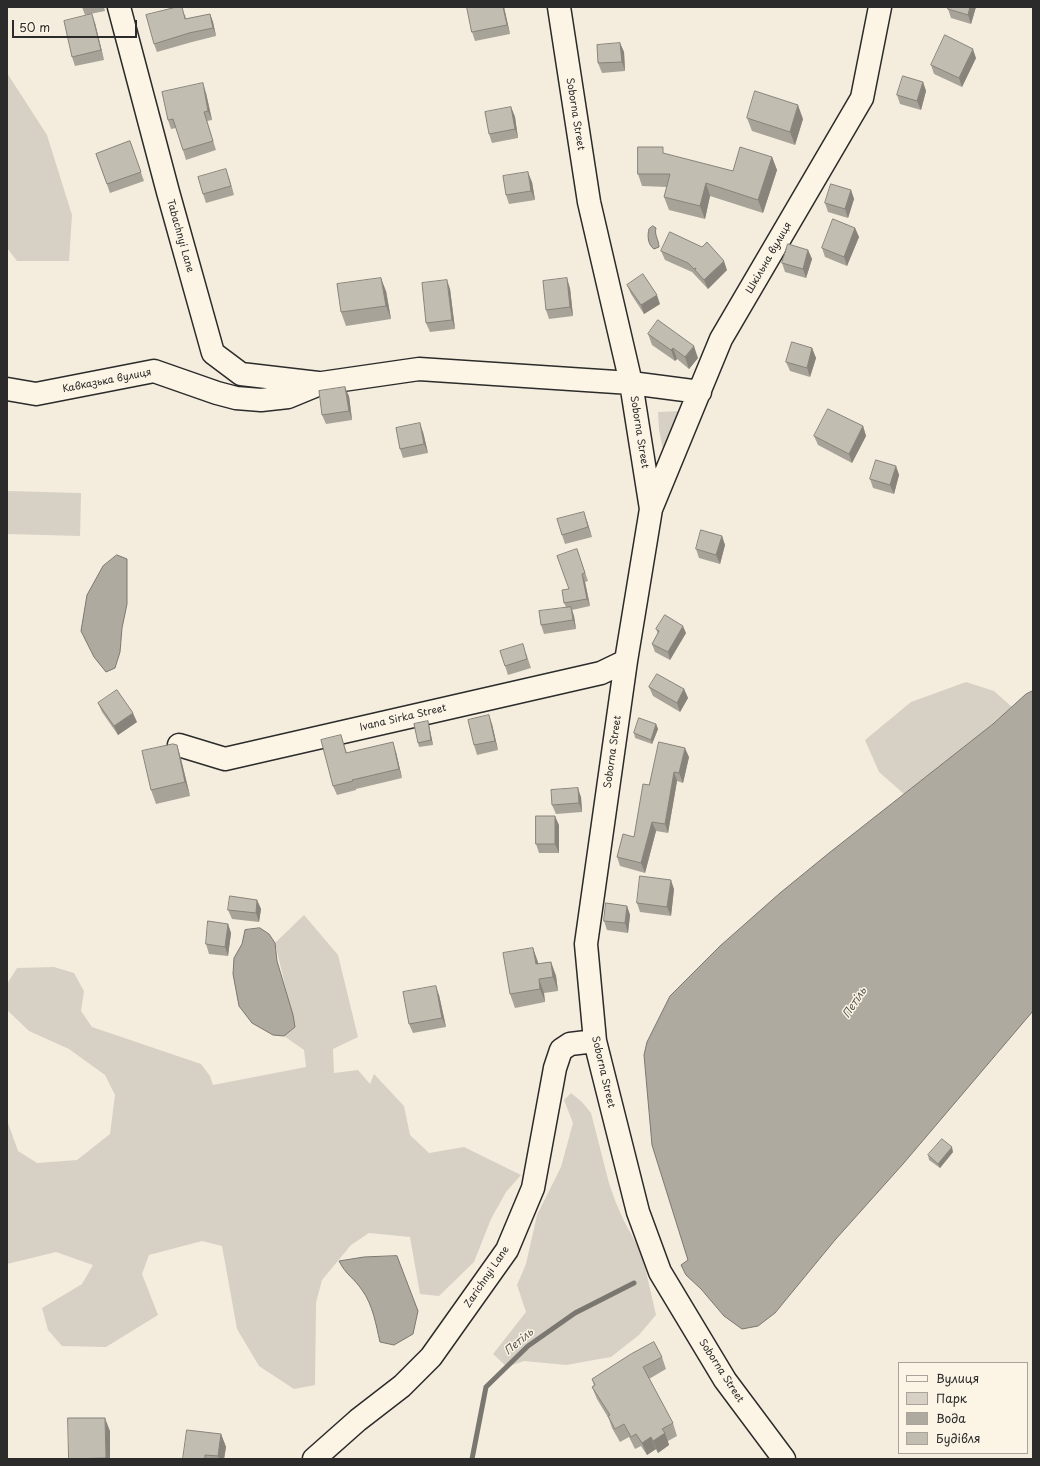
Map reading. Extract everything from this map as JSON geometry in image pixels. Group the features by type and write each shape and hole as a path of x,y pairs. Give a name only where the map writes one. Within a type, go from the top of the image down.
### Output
{"street":[{"name":"Tabachnyi Lane","path":"119,7 168,192 213,353 242,374 322,383"},
{"name":"Soborna Street","path":"559,7 589,202 631,383 651,509 626,661 586,944 595,1042 638,1212 660,1272 725,1380 784,1459"},
{"name":"Шкільна вулиця","path":"651,509 722,339 862,98 880,7"},
{"path":"322,383 419,369 631,383 700,392"},
{"name":"Кавказька вулиця","path":"7,389 36,394 154,371 217,393 236,398 261,400 288,397 322,383"},
{"name":"Ivana Sirka Street","path":"179,745 225,759 601,673 626,661"},
{"name":"Zarichnyi Lane","path":"314,1459 358,1420 402,1386 431,1357 507,1250 533,1188 555,1068 561,1050 570,1044 595,1042"}],"green space":[{"path":"7,73 47,135 72,215 69,261 17,261 7,248"},
{"path":"682,411 664,455 659,430 658,412"},
{"path":"7,491 81,493 80,536 7,534"},
{"path":"966,682 994,691 1012,707 993,724 904,794 879,772 865,740 911,702"},
{"path":"304,915 338,955 358,1037 333,1049 334,1073 358,1070 370,1084 374,1074 404,1106 410,1135 429,1153 464,1147 521,1175 506,1192 491,1219 474,1262 439,1296 420,1294 410,1237 369,1233 351,1245 322,1280 316,1303 315,1385 294,1389 259,1366 237,1329 222,1246 202,1241 149,1255 142,1274 158,1315 106,1347 62,1346 48,1330 42,1308 82,1284 93,1265 56,1252 7,1264 7,1120 18,1151 37,1163 77,1160 110,1134 115,1095 105,1075 69,1049 29,1031 7,1010 7,984 17,968 54,967 74,973 84,991 81,1011 92,1027 201,1064 210,1076 213,1085 306,1067 304,1050 284,1036 295,1027 275,943"},
{"path":"571,1093 582,1102 591,1113 609,1183 616,1203 642,1254 656,1315 639,1335 611,1357 566,1365 524,1361 507,1367 493,1354 526,1312 517,1285 526,1264 537,1215 561,1167 573,1123 564,1100"}],"water":[{"path":"653,226 656,228 659,247 654,249 649,243 648,237 649,229"},
{"path":"117,555 127,559 127,604 122,628 120,652 115,668 106,672 94,657 81,631 87,595 103,566"},
{"path":"1033,691 1033,1011 903,1164 835,1240 775,1313 758,1326 742,1329 724,1316 701,1289 686,1275 681,1265 688,1260 652,1145 644,1055 647,1042 670,996 720,946 780,893 829,853 993,724 1026,694"},
{"path":"260,928 269,934 275,943 277,961 293,1015 295,1027 284,1036 273,1035 252,1023 239,1006 233,974 234,958 242,944 245,930"},
{"path":"397,1256 418,1311 413,1334 394,1345 380,1342 374,1315 366,1296 344,1270 339,1261 364,1257"}],"building":[{"path":"182,7 185,19 210,14 213,28 189,33 154,44 146,15"},
{"path":"467,7 503,7 507,25 472,32"},
{"path":"948,7 970,7 968,15 948,9"},
{"path":"92,14 101,50 72,57 64,21"},
{"path":"945,35 973,49 959,78 931,65"},
{"path":"620,43 622,62 598,63 597,45"},
{"path":"903,76 923,82 917,101 897,95"},
{"path":"203,83 208,111 204,112 213,141 183,150 173,119 168,120 162,92"},
{"path":"755,91 798,105 790,132 747,118"},
{"path":"511,107 515,129 489,134 485,112"},
{"path":"130,141 141,172 107,184 96,154"},
{"path":"638,147 663,147 663,153 733,171 740,147 772,157 758,200 706,183 700,206 664,197 670,174 638,174"},
{"path":"226,169 231,186 203,194 198,177"},
{"path":"528,172 531,191 506,195 503,176"},
{"path":"831,184 851,190 845,209 825,203"},
{"path":"833,219 855,228 844,257 822,248"},
{"path":"670,232 702,247 707,242 724,261 704,280 695,270 696,268 694,269 688,263 661,251"},
{"path":"788,244 808,250 803,269 782,263"},
{"path":"643,274 657,295 641,305 627,285"},
{"path":"381,278 386,306 341,312 337,284"},
{"path":"567,278 570,307 546,310 543,281"},
{"path":"447,280 452,320 426,323 422,283"},
{"path":"658,320 694,346 685,357 673,348 671,350 648,334"},
{"path":"792,342 812,348 807,368 786,362"},
{"path":"345,387 349,411 322,415 319,391"},
{"path":"828,409 863,426 849,454 814,436"},
{"path":"420,423 424,444 400,449 396,428"},
{"path":"876,460 896,466 890,485 870,479"},
{"path":"584,512 588,527 562,535 557,519"},
{"path":"701,530 722,536 716,555 696,549"},
{"path":"577,549 585,573 582,574 587,599 564,603 562,590 569,589 557,556"},
{"path":"571,607 573,620 541,625 539,611"},
{"path":"665,615 683,626 668,652 652,644 659,631 656,629"},
{"path":"523,644 527,659 505,666 500,651"},
{"path":"657,674 684,689 677,703 649,687"},
{"path":"117,690 133,713 114,726 98,703"},
{"path":"489,715 495,741 474,745 468,720"},
{"path":"639,718 656,724 651,740 634,733"},
{"path":"428,721 431,740 418,743 414,724"},
{"path":"341,735 346,753 393,742 399,769 333,786 321,740"},
{"path":"659,742 685,748 679,773 674,772 665,824 652,822 641,863 617,857 623,834 634,837 643,784 649,785"},
{"path":"173,744 177,745 185,782 151,790 142,751"},
{"path":"578,788 579,803 552,805 551,790"},
{"path":"536,816 555,816 555,844 536,844"},
{"path":"640,876 671,880 667,907 637,903"},
{"path":"230,896 257,900 256,913 228,910"},
{"path":"606,903 627,906 625,923 604,921"},
{"path":"208,921 228,924 225,947 206,944"},
{"path":"533,948 536,964 551,962 553,977 539,979 540,989 510,994 503,953"},
{"path":"436,986 442,1018 409,1024 403,992"},
{"path":"942,1139 952,1147 938,1164 928,1155"},
{"path":"654,1342 662,1357 643,1367 673,1423 662,1429 665,1433 653,1441 651,1437 642,1443 636,1434 631,1437 624,1424 615,1429 608,1416 610,1415 592,1387 595,1385 592,1379 631,1354"},
{"path":"68,1418 105,1418 106,1458 69,1459"},
{"path":"187,1430 221,1434 218,1456 205,1455 205,1459 183,1459"}],"waterway":[{"name":"Петіль","path":"472,1459 486,1387 528,1346 575,1313 634,1283"}]}
